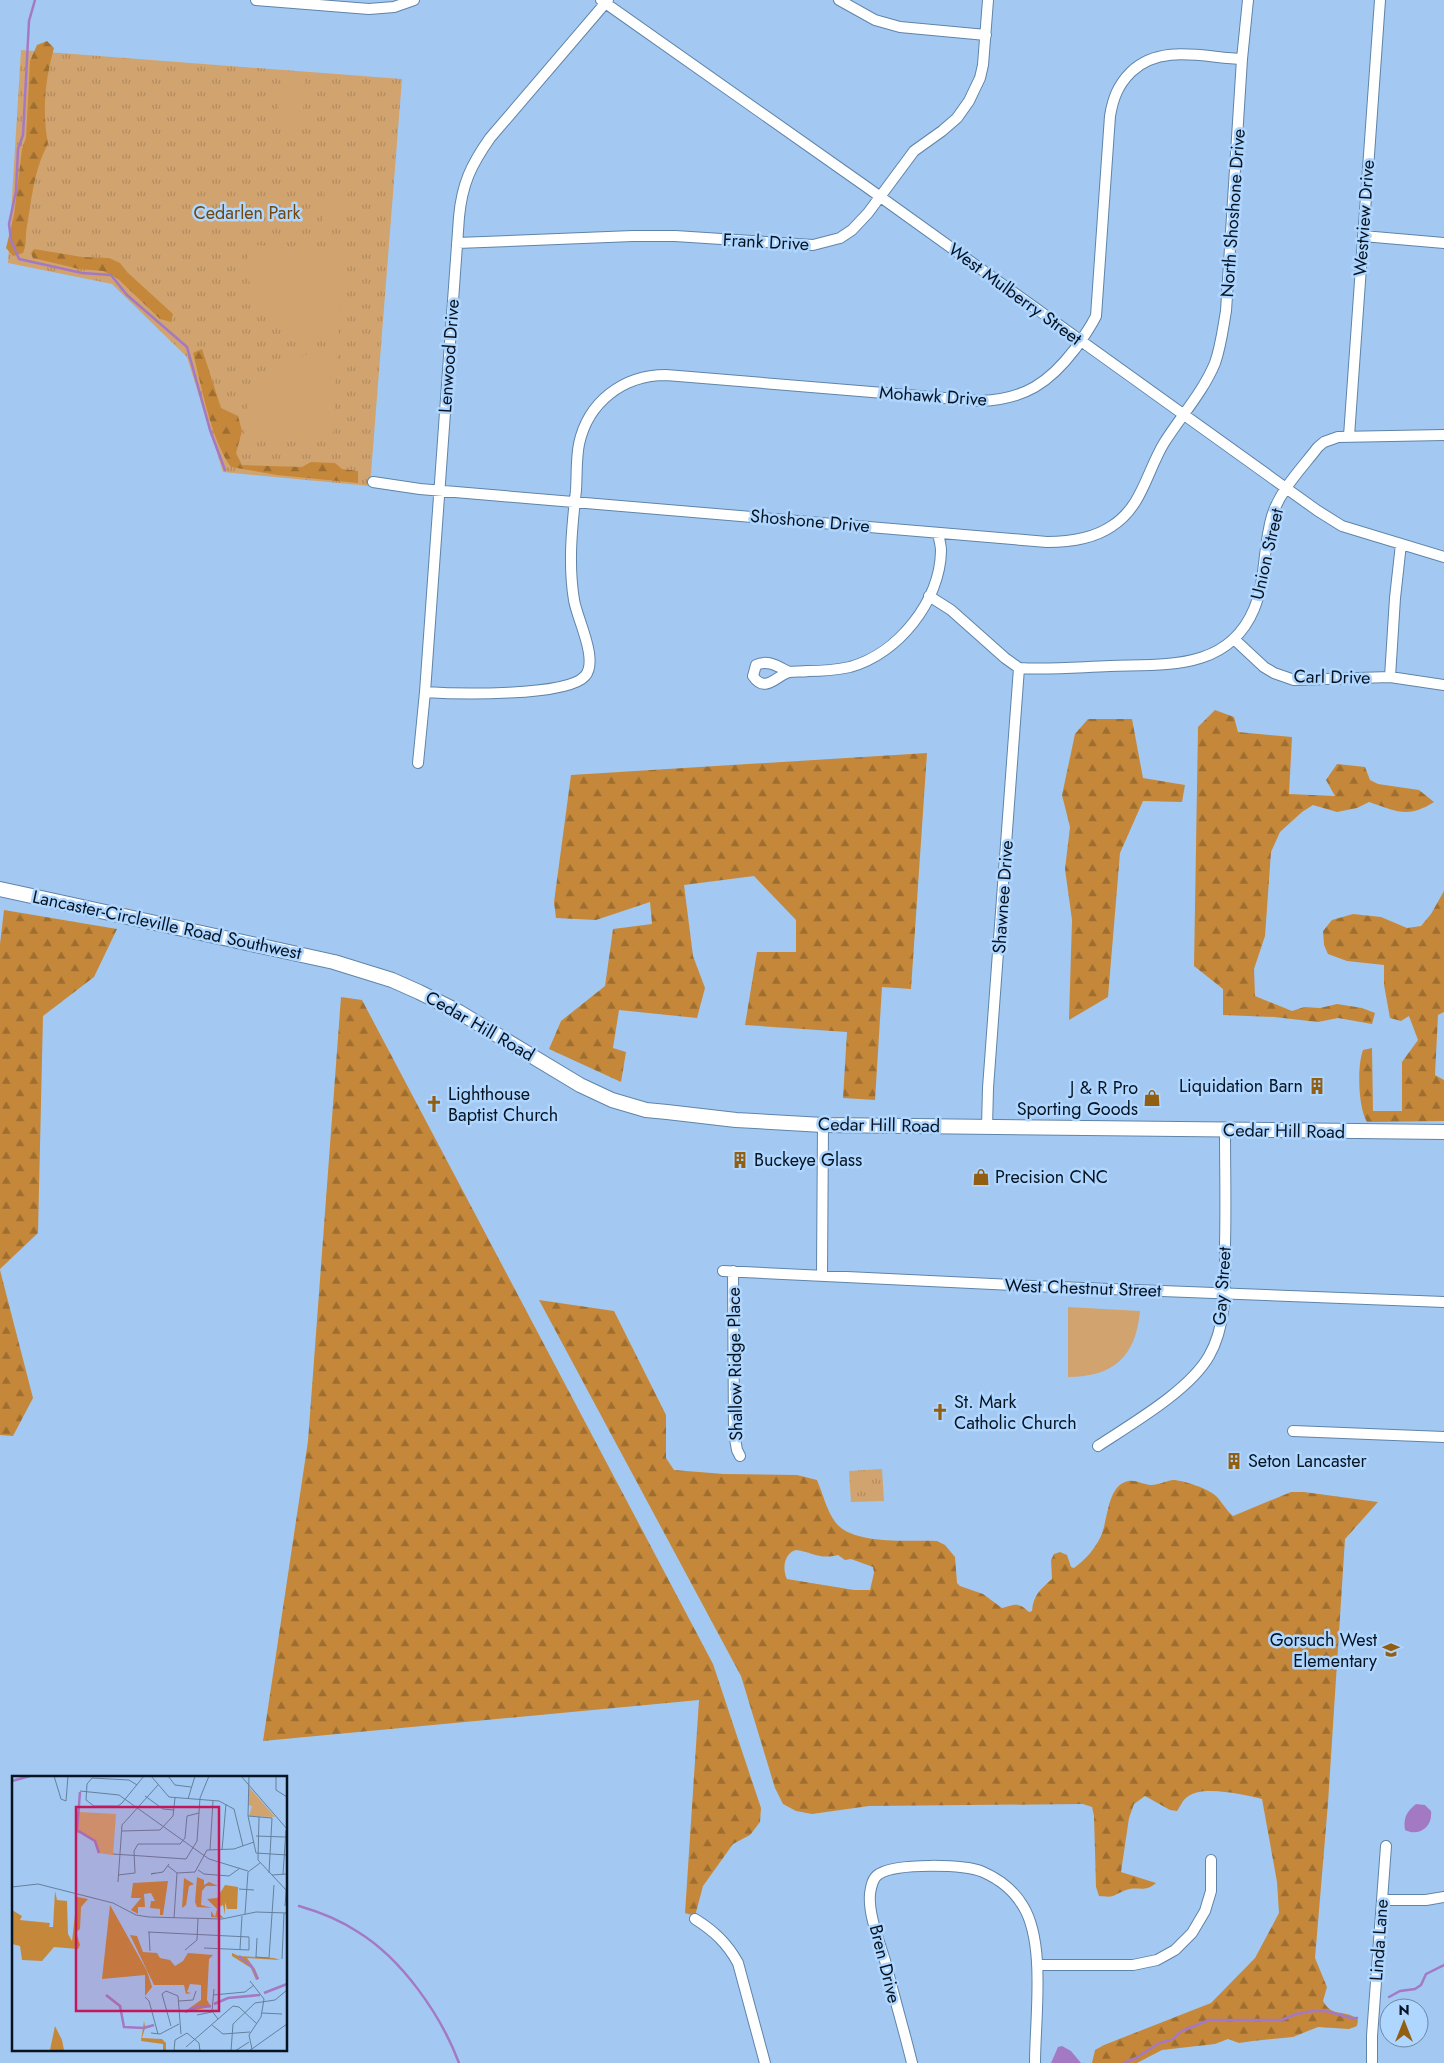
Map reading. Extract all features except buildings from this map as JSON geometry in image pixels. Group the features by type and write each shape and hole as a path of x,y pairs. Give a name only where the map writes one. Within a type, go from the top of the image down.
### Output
{"main road":[{"name":"Lancaster-Circleville Road Southwest","path":"0,888 349,966"},
{"name":"Cedar Hill Road","path":"349,966 392,980 451,1008 580,1085 612,1100 665,1112 736,1120 823,1125 1444,1132"}],"street":[{"path":"256,0 369,9 394,7 414,0"},
{"path":"839,0 875,20 892,25 917,30 986,35"},
{"name":"Frank Drive","path":"457,243 675,236 813,245 824,243 846,234 862,220 914,151 949,124 969,101 980,78 986,35 988,0"},
{"name":"North Shoshone Drive","path":"1182,415 1200,392 1209,376 1223,334 1230,257 1242,59 1248,0"},
{"name":"Westview Drive","path":"1349,436 1380,0"},
{"name":"West Mulberry Street","path":"605,1 1286,489 1342,526 1444,557"},
{"name":"Lenwood Drive","path":"418,763 425,692 460,200 465,181 490,138 605,1"},
{"name":"Mohawk Drive","path":"425,692 486,694 528,692 572,684 584,678 591,663 577,615 571,577 578,447 587,422 603,399 614,390 640,377 666,374 963,400 995,400 1022,394 1046,381 1060,369 1096,316 1110,116 1112,102 1117,90 1136,68 1150,59 1164,55 1176,54 1242,59"},
{"path":"1363,236 1444,243"},
{"name":"Shoshone Drive","path":"373,482 438,490 574,502 1060,542 1087,538 1100,533 1112,526 1132,507 1140,496 1157,456 1182,415"},
{"name":"Union Street","path":"1019,668 1181,664 1200,659 1219,650 1234,639 1248,621 1256,602 1272,515 1286,489 1324,442 1338,437 1349,436 1444,435"},
{"path":"789,672 849,667 874,657 904,632 921,611 937,574 941,552 938,532"},
{"path":"1390,678 1395,598 1401,544"},
{"path":"929,596 952,610 1005,658 1019,668"},
{"name":"Carl Drive","path":"1234,639 1264,667 1274,673 1294,680 1390,678 1444,685"},
{"name":"Shawnee Drive","path":"987,1127 988,1088 1019,668"},
{"path":"822,1275 823,1125"},
{"name":"Gay Street","path":"1098,1446 1167,1399 1200,1368 1209,1356 1219,1331 1225,1294 1225,1130"},
{"name":"West Chestnut Street","path":"728,1271 1444,1302"},
{"name":"Shallow Ridge Place","path":"728,1271 734,1432 740,1456"},
{"path":"1293,1431 1444,1437"},
{"name":"Linda Lane","path":"1372,2063 1372,2036 1386,1846"},
{"path":"1035,2063 1037,1965 1133,1965 1157,1960 1175,1950 1192,1933 1205,1911 1211,1890 1211,1860"},
{"name":"Bren Drive","path":"912,2063 878,1939 870,1896 874,1878 880,1873 907,1867 958,1866 983,1872 995,1878 1015,1894 1029,1917 1036,1943 1037,1965"},
{"path":"1382,1900 1426,1900 1444,1897"},
{"path":"695,1919 719,1936 736,1959 765,2063"}],"green space":[{"path":"47,41 54,48 45,96 48,144 34,184 24,250 23,253 13,256 6,248 14,215 22,149 26,138 30,61 37,45"},
{"name":"Cedarlen Park","path":"21,50 402,79 370,486 223,472 187,357 112,284 8,263"},
{"path":"281,77 305,79 302,130 277,128"},
{"path":"325,186 348,187 346,225 323,224"},
{"path":"248,244 344,254 338,341 317,339 298,333 281,326 268,315 257,302 250,285 247,266"},
{"path":"34,249 82,257 109,258 120,263 127,272 173,314 171,322 160,319 117,278 103,271 79,269 33,258 31,253"},
{"path":"202,349 221,408 238,416 242,431 236,453 242,465 302,467 311,462 335,463 342,469 358,471 358,483 277,475 231,467 218,443 213,428 193,353"},
{"path":"314,353 337,354 333,439 245,436 249,402 253,389 260,378 268,370 280,363 295,357"},
{"path":"1215,710 1234,717 1238,732 1292,737 1289,794 1335,796 1326,780 1337,764 1365,767 1370,780 1378,784 1419,790 1434,802 1409,812 1402,812 1369,802 1357,808 1337,812 1313,805 1302,812 1280,832 1271,852 1265,936 1254,969 1255,996 1292,1011 1304,1007 1320,1008 1337,1004 1362,1008 1375,1013 1372,1024 1338,1018 1318,1022 1274,1017 1223,1015 1223,989 1194,966 1198,727"},
{"path":"1088,719 1132,719 1143,778 1185,785 1182,802 1143,801 1120,853 1108,997 1069,1020 1072,920 1065,869 1070,827 1062,795 1075,734"},
{"path":"927,753 911,989 882,987 875,1100 843,1098 847,1032 745,1025 757,952 796,952 796,920 754,876 684,885 693,956 705,988 697,1018 619,1010 613,1048 626,1052 621,1082 549,1049 561,1021 605,986 613,929 652,924 650,902 596,920 556,918 554,902 571,775"},
{"path":"1444,891 1444,1012 1438,1015 1435,1075 1444,1080 1444,1121 1367,1122 1362,1107 1359,1086 1363,1050 1372,1048 1373,1111 1402,1111 1402,1062 1418,1040 1409,1016 1401,1021 1390,1018 1384,985 1384,965 1347,961 1328,954 1324,945 1323,931 1332,920 1353,914 1381,917 1407,928 1421,926 1431,914"},
{"path":"4,910 117,929 94,977 43,1016 38,1233 0,1269 0,944"},
{"path":"341,997 362,1000 713,1664 761,1808 760,1822 750,1835 733,1844 703,1886 695,1916 685,1913 699,1700 263,1741 308,1441"},
{"path":"0,1270 33,1398 13,1436 0,1435"},
{"path":"539,1300 614,1311 666,1415 666,1458 674,1470 724,1474 797,1475 817,1480 830,1514 844,1530 855,1535 883,1540 937,1541 945,1545 955,1557 957,1583 960,1586 983,1594 1002,1608 1019,1605 1029,1612 1032,1611 1036,1596 1052,1579 1051,1560 1054,1554 1060,1552 1067,1555 1071,1567 1074,1568 1086,1558 1101,1536 1111,1498 1119,1486 1128,1481 1151,1485 1173,1480 1196,1485 1216,1496 1233,1516 1291,1492 1378,1502 1345,1539 1328,1803 1315,1958 1327,1987 1323,2001 1335,2012 1353,2016 1358,2020 1357,2026 1349,2029 1318,2027 1293,2037 1239,2043 1228,2039 1215,2044 1162,2050 1137,2063 1092,2063 1095,2050 1104,2045 1211,2003 1255,1958 1279,1913 1277,1882 1262,1799 1223,1792 1202,1792 1186,1798 1177,1811 1170,1810 1145,1796 1134,1804 1129,1818 1121,1872 1156,1883 1145,1889 1130,1889 1112,1896 1099,1896 1096,1887 1094,1816 1092,1807 1083,1804 869,1806 812,1814 796,1811 783,1804 775,1788 741,1676","holes":["796,1550 826,1557 838,1555 845,1560 851,1559 873,1567 874,1573 870,1590 854,1590 787,1579 784,1566 789,1554"]},
{"path":"1068,1307 1140,1311 1138,1327 1133,1341 1119,1361 1110,1368 1098,1373 1068,1377"},
{"path":"882,1469 884,1501 851,1502 849,1471"}],"shaded area":[{"path":"1416,1804 1425,1805 1431,1811 1430,1822 1420,1831 1410,1832 1405,1830 1405,1818 1410,1809"},
{"path":"1062,2046 1071,2051 1081,2063 1051,2063 1058,2047"}],"waterway":[{"path":"35,0 29,21 23,135 18,149 16,191 9,224 11,240 19,259 82,273 111,275 127,295 187,347 210,430 225,470"},
{"path":"299,1906 344,1924 374,1943 390,1957 405,1973 431,2008 442,2026 459,2063"},
{"path":"1389,1997 1400,1991 1415,1989 1421,1985 1426,1974 1444,1965"},
{"path":"1124,2063 1136,2058 1159,2043 1171,2040 1182,2031 1209,2020 1282,2020 1296,2014 1313,2011 1326,2011 1357,2018"}],"place":[{"name":"Liquidation Barn","path":"1317,1086"},
{"name":"J & R Pro Sporting Goods","path":"1152,1098"},
{"name":"Lighthouse Baptist Church","path":"434,1104"},
{"name":"Buckeye Glass","path":"740,1160"},
{"name":"Precision CNC","path":"981,1177"},
{"name":"St. Mark Catholic Church","path":"940,1412"},
{"name":"Seton Lancaster","path":"1234,1461"},
{"name":"Gorsuch West Elementary","path":"1391,1650"}]}
